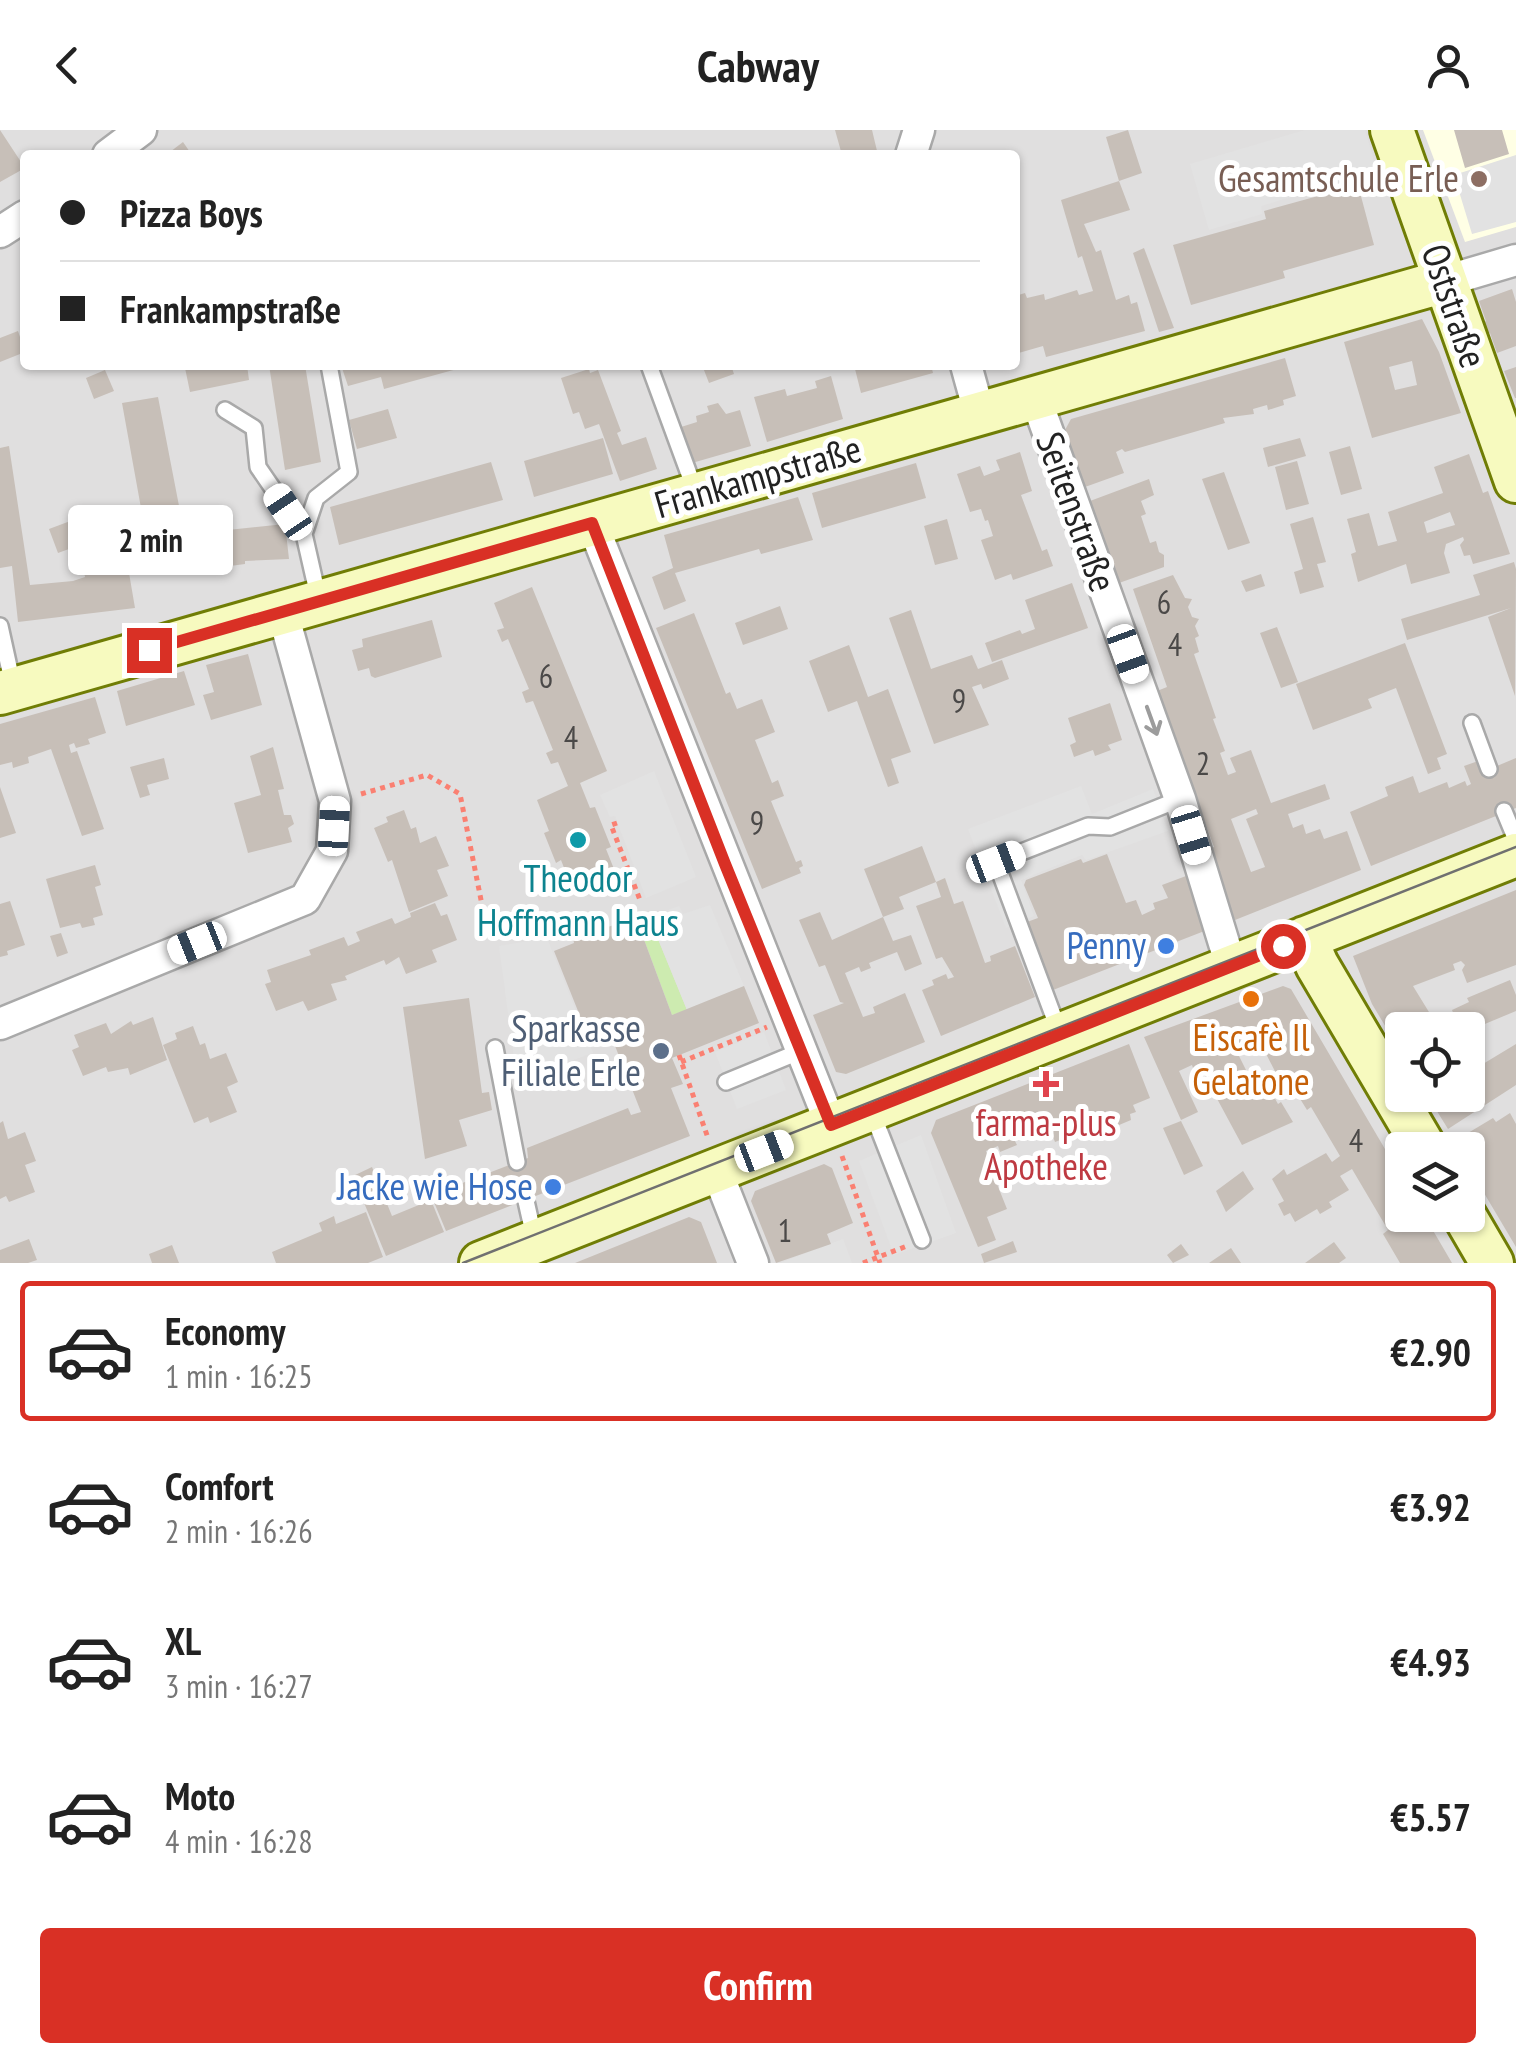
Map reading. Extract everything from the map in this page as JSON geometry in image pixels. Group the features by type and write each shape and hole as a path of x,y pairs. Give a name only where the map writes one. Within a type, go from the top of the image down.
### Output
{"street":[{"path":"115,150 141,130"},
{"name":"Oststraße","path":"1392,130 1516,481"},
{"name":"Frankampstraße","path":"7,690 1516,260"},
{"path":"967,370 980,412"},
{"name":"Seitenstraße","path":"1036,399 1180,799 1230,966"},
{"path":"592,523 831,1125"},
{"path":"0,1024 305,899 332,851 335,801 300,605"},
{"path":"510,1244 831,1125 1516,854"},
{"path":"1305,938 1316,966 1415,1132"},
{"path":"716,1169 752,1263"},
{"path":"1474,1232 1492,1263"}],"lane":[{"path":"300,605 304,534 316,498 349,472 330,370"},
{"path":"652,370 698,496"},
{"path":"225,410 254,428 258,467 304,534"},
{"path":"0,626 7,690"},
{"path":"1472,723 1488,769"},
{"path":"1060,1034 996,862 1088,826 1110,827 1180,799"},
{"path":"1504,811 1516,840"},
{"path":"496,1048 516,1162"},
{"path":"726,1082 801,1051"},
{"path":"870,1108 922,1240"}],"path":[{"path":"335,801 427,775 460,794 484,915 492,930 507,934"},
{"path":"617,824 611,826 640,900"},
{"path":"716,1169 680,1058 753,1033"},
{"path":"831,1125 879,1260"},
{"path":"863,1263 879,1260 922,1240"}],"shaded area":[{"path":"0,130 1516,130 1516,1263 0,1263"},
{"path":"1305,130 1365,130 1377,172 1261,206 1262,214 1209,230 1190,164"},
{"name":"Gesamtschule Erle","path":"1423,130 1516,130 1516,227 1465,242"},
{"path":"1516,155 1516,222 1472,234 1454,175"},
{"path":"654,771 696,877 646,898 615,816 610,817 600,795"},
{"path":"1081,786 1092,814 1153,789 1168,831 1086,860 1082,855 1021,880 1034,916 1006,928 968,829"},
{"path":"710,905 744,986 687,1010 649,917 679,906 683,914"},
{"path":"547,938 593,1053 517,1080 499,946"},
{"path":"764,1032 786,1090 737,1109 715,1052"},
{"path":"921,1135 956,1233 894,1255 859,1161"},
{"path":"843,1239 852,1263 780,1263"}],"green space":[{"path":"649,917 687,1010 672,1015 636,918"}],"building":[{"path":"0,130 20,160 20,171 0,182"},
{"path":"835,130 872,130 877,150 841,150"},
{"path":"1128,130 1142,173 1119,181 1106,137"},
{"path":"1454,130 1502,130 1509,154 1465,168"},
{"path":"183,142 189,150 173,150"},
{"path":"1119,181 1130,210 1084,224 1096,252 1101,250 1116,300 1129,295 1131,304 1137,302 1145,331 1046,357 1043,346 1020,353 1020,294 1025,293 1027,298 1044,294 1045,300 1077,290 1079,295 1093,291 1082,256 1078,258 1061,200"},
{"path":"1358,185 1374,245 1283,271 1285,278 1191,305 1173,245 1266,219 1264,211"},
{"path":"1144,248 1174,328 1159,332 1133,253"},
{"path":"1512,289 1516,302 1516,346 1497,353 1490,333 1486,334 1479,301"},
{"path":"1422,319 1439,352 1461,413 1372,438 1344,342","holes":["1412,361 1417,385 1395,390 1389,367"]},
{"path":"18,331 20,354 0,362 0,338"},
{"path":"1285,358 1296,396 1283,400 1284,405 1268,410 1267,405 1253,409 1254,414 1223,418 1225,423 1125,452 1122,449 1116,452 1124,473 1085,487 1065,430 1071,419"},
{"path":"1516,367 1516,398 1515,398 1504,371"},
{"path":"105,370 114,391 94,399 86,378"},
{"path":"185,370 248,370 249,380 190,392"},
{"path":"270,370 306,370 321,462 285,470"},
{"path":"343,370 453,370 384,389 381,377 348,386"},
{"path":"598,370 621,431 617,433 622,445 646,437 657,469 620,481 599,424 585,429 579,412 573,414 561,378"},
{"path":"704,370 733,370 734,374 709,383"},
{"path":"855,370 932,370 933,373 861,393"},
{"path":"831,376 843,419 767,442 754,397 785,389 787,396 817,388 815,381"},
{"path":"158,397 181,535 285,524 289,559 245,561 215,568 201,566 201,570 171,573 165,515 143,519 122,403"},
{"path":"718,403 726,414 740,410 751,446 692,463 681,427 697,422 696,416 709,412 707,406"},
{"path":"388,409 397,438 357,449 349,420"},
{"path":"603,438 613,474 534,497 524,461"},
{"path":"1300,438 1306,456 1268,467 1263,448"},
{"path":"9,446 30,585 73,581 85,577 84,572 128,567 135,608 18,622 12,566 0,568 0,448"},
{"path":"1350,446 1362,489 1341,495 1329,452"},
{"path":"1020,452 1032,491 1021,495 1042,551 1047,549 1053,566 1013,580 1011,574 995,580 981,540 993,536 988,520 985,521 981,509 970,512 957,474 980,466 984,476 1000,470 996,460"},
{"path":"1469,454 1483,493 1488,491 1510,554 1473,564 1470,555 1464,556 1460,545 1463,537 1446,544 1444,553 1450,573 1411,584 1406,564 1358,582 1351,554 1356,552 1347,519 1369,513 1378,546 1397,541 1388,512 1443,493 1434,467","holes":["1450,512 1455,525 1427,533 1424,522"]},
{"path":"1297,461 1309,504 1286,510 1275,467"},
{"path":"491,462 503,500 339,545 330,507"},
{"path":"916,463 926,498 822,528 812,493"},
{"path":"1224,472 1250,543 1228,550 1202,479"},
{"path":"1149,479 1154,495 1141,501 1146,514 1141,516 1150,543 1156,541 1164,555 1164,567 1119,583 1090,501"},
{"path":"798,497 813,540 761,554 759,549 675,573 686,601 664,610 652,577 673,568 664,535"},
{"path":"81,517 88,542 58,553 49,529"},
{"path":"1313,517 1326,562 1317,564 1324,587 1300,594 1294,572 1303,569 1290,524"},
{"path":"947,519 958,559 935,565 924,526"},
{"path":"1514,562 1515,696 1488,617 1511,608 1407,640 1401,619 1480,595 1473,575"},
{"path":"1261,574 1265,586 1246,592 1241,581"},
{"path":"1173,575 1185,598 1192,599 1188,607 1192,617 1199,619 1195,626 1199,636 1195,638 1199,652 1194,654 1216,718 1213,719 1225,751 1220,753 1228,775 1236,772 1230,758 1251,750 1271,803 1325,784 1330,799 1288,814 1293,828 1303,824 1306,834 1320,829 1324,839 1347,831 1361,870 1235,920 1208,849 1214,847 1157,691 1167,687 1133,589","holes":["1256,809 1258,814 1246,819 1265,867 1251,872 1231,819"]},
{"path":"1072,583 1088,628 992,662 985,643 1020,630 1022,634 1035,629 1025,600"},
{"path":"532,587 607,771 580,783 590,808 595,807 611,847 606,849 616,874 573,891 561,860 556,863 544,833 549,831 537,800 568,786 558,762 551,764 546,753 553,750 533,701 526,703 522,692 529,689 508,639 502,642 497,630 504,628 494,603"},
{"path":"780,606 788,629 743,645 735,623"},
{"path":"911,610 931,669 972,655 978,669 1002,660 1009,679 983,689 981,684 972,687 989,725 934,744 889,618"},
{"path":"694,613 726,694 730,692 737,709 762,699 775,732 755,740 772,783 778,780 784,796 771,801 796,862 801,860 803,866 799,868 801,873 762,889 656,628"},
{"path":"432,620 442,657 375,678 369,668 358,671 352,650 363,647 362,639"},
{"path":"1277,627 1298,682 1281,688 1260,633"},
{"path":"1405,643 1447,754 1437,758 1441,769 1428,774 1396,688 1368,699 1372,708 1313,730 1296,684"},
{"path":"849,645 868,697 888,689 911,752 891,759 899,783 888,787 857,701 828,712 809,661"},
{"path":"248,654 262,705 211,720 203,695 214,692 206,665"},
{"path":"184,671 195,705 126,726 117,691"},
{"path":"95,697 106,733 88,739 90,744 76,748 74,743 69,745 71,753 77,751 104,829 82,836 51,749 28,757 29,763 13,768 12,762 0,765 0,724"},
{"path":"1110,703 1122,740 1095,756 1093,750 1074,757 1070,745 1076,742 1068,718"},
{"path":"273,747 284,789 278,790 284,815 291,815 294,824 288,828 292,842 248,853 234,803 261,795 250,756"},
{"path":"164,758 169,779 147,785 150,795 140,798 130,767"},
{"path":"1516,758 1516,808 1371,866 1350,812 1388,796 1385,787 1413,776 1419,793 1447,782 1449,788 1465,781 1467,786 1471,784 1464,766 1481,760 1485,771"},
{"path":"0,787 16,833 0,838"},
{"path":"404,810 411,829 416,827 420,843 436,836 449,866 437,870 448,896 409,912 392,860 388,862 374,828 388,822 386,817"},
{"path":"922,846 936,882 899,897 904,909 883,917 864,869"},
{"path":"1107,854 1126,903 1136,900 1142,915 1155,909 1153,903 1168,898 1162,885 1186,876 1207,930 1053,990 1027,922 1038,918 1024,885 1026,880 1081,859 1083,863"},
{"path":"95,865 101,885 95,887 103,915 93,918 95,925 82,928 80,923 60,928 46,879"},
{"path":"945,878 954,904 963,901 985,963 991,961 990,956 1015,946 1035,997 941,1036 922,990 946,974 948,979 954,977 942,957 936,959 916,906 941,897 936,882"},
{"path":"1516,890 1516,965 1467,983 1462,970 1465,965 1461,961 1453,964 1455,970 1413,986 1429,1012 1385,1012 1385,1026 1353,956"},
{"path":"10,901 25,945 0,957 0,904"},
{"path":"435,903 441,916 447,914 457,940 432,950 437,962 406,974 399,957 386,965 384,960 331,984 337,1000 308,1011 303,1001 276,1011 265,984 271,982 267,970 311,955 309,950 344,937 348,946 360,941 356,932 392,918 395,924"},
{"path":"820,912 832,940 883,917 893,941 911,935 922,964 905,971 897,952 869,963 871,968 861,972 859,967 845,973 863,1017 875,1013 873,1007 905,993 925,1042 846,1074 836,1072 813,1015 844,1003 840,1002 825,965 819,967 799,920"},
{"path":"636,918 672,1015 744,986 759,1023 672,1058 683,1084 671,1088 690,1136 446,1231 431,1195 528,1158 527,1148 628,1108 631,1115 641,1112 606,1023 586,1031 554,951 574,943 573,938"},
{"path":"61,933 68,953 57,957 50,936"},
{"path":"1510,980 1516,995 1516,1011 1485,1024 1485,1012 1453,1012 1469,1002 1467,998"},
{"path":"1283,986 1291,989 1385,1149 1385,1225 1352,1169 1340,1176 1349,1190 1329,1202 1332,1207 1320,1214 1317,1209 1295,1222 1290,1213 1284,1216 1278,1204 1284,1201 1272,1179 1284,1169 1287,1175 1326,1153 1332,1162 1340,1156 1311,1107 1307,1110 1289,1081 1282,1085 1260,1042 1237,1052 1250,1078 1260,1072 1293,1122 1242,1145 1201,1069 1194,1071 1192,1065 1179,1071 1198,1112 1181,1120 1144,1037"},
{"path":"469,998 482,1093 489,1092 492,1110 459,1120 467,1146 425,1159 403,1007"},
{"path":"153,1017 167,1060 130,1075 128,1068 108,1072 106,1067 83,1076 72,1050 79,1047 74,1035 106,1023 111,1034 131,1021 133,1025"},
{"path":"193,1026 210,1059 226,1053 238,1082 227,1087 237,1112 210,1123 208,1117 194,1123 163,1045 177,1039 175,1033"},
{"path":"1129,1044 1150,1098 1133,1105 1136,1112 1130,1114 1131,1120 1112,1128 1109,1121 1055,1142 1045,1116 1034,1120 1038,1130 1014,1139 1017,1145 1000,1152 998,1146 986,1151 992,1168 998,1165 1004,1181 997,1184 1007,1209 987,1217 996,1240 978,1247 931,1133 936,1120"},
{"path":"1516,1044 1516,1085 1485,1105 1485,1063"},
{"path":"1438,1112 1474,1112 1448,1129"},
{"path":"1510,1113 1516,1124 1516,1247 1485,1195 1485,1132 1470,1132 1493,1118 1496,1122"},
{"path":"3,1121 8,1139 25,1132 36,1161 25,1165 35,1192 9,1202 6,1196 0,1199"},
{"path":"1181,1121 1203,1166 1184,1175 1163,1128"},
{"path":"824,1164 832,1168 853,1223 827,1234 831,1244 776,1263 751,1201 755,1191"},
{"path":"372,1167 392,1216 431,1200 444,1232 386,1256 353,1176"},
{"path":"1243,1171 1254,1189 1226,1212 1216,1191"},
{"path":"366,1212 383,1257 368,1263 276,1263 272,1252 322,1231 319,1223 334,1216 336,1224"},
{"path":"689,1217 701,1222 717,1263 575,1263"},
{"path":"1434,1232 1452,1263 1400,1263 1383,1234"},
{"path":"29,1239 37,1260 0,1263 0,1250"},
{"path":"1013,1241 1017,1252 984,1263 981,1254"},
{"path":"1334,1242 1346,1258 1339,1263 1305,1263"},
{"path":"1181,1244 1189,1255 1173,1263 1167,1255"},
{"path":"172,1245 179,1263 152,1263 149,1254"},
{"path":"1231,1248 1241,1263 1209,1263"}],"tram line":[{"path":"463,1263 1516,847"}],"place":[{"name":"Gesamtschule Erle","path":"1479,179"},
{"name":"Theodor Hoffmann Haus","path":"578,840"},
{"name":"Penny","path":"1166,946"},
{"name":"Eiscafè Il Gelatone","path":"1251,999"},
{"name":"Sparkasse Filiale Erle","path":"661,1051"},
{"name":"farma-plus Apotheke","path":"1046,1084"},
{"name":"Jacke wie Hose","path":"553,1187"}],"route":[{"path":"149,650 592,523 831,1125 1283,946"}]}
